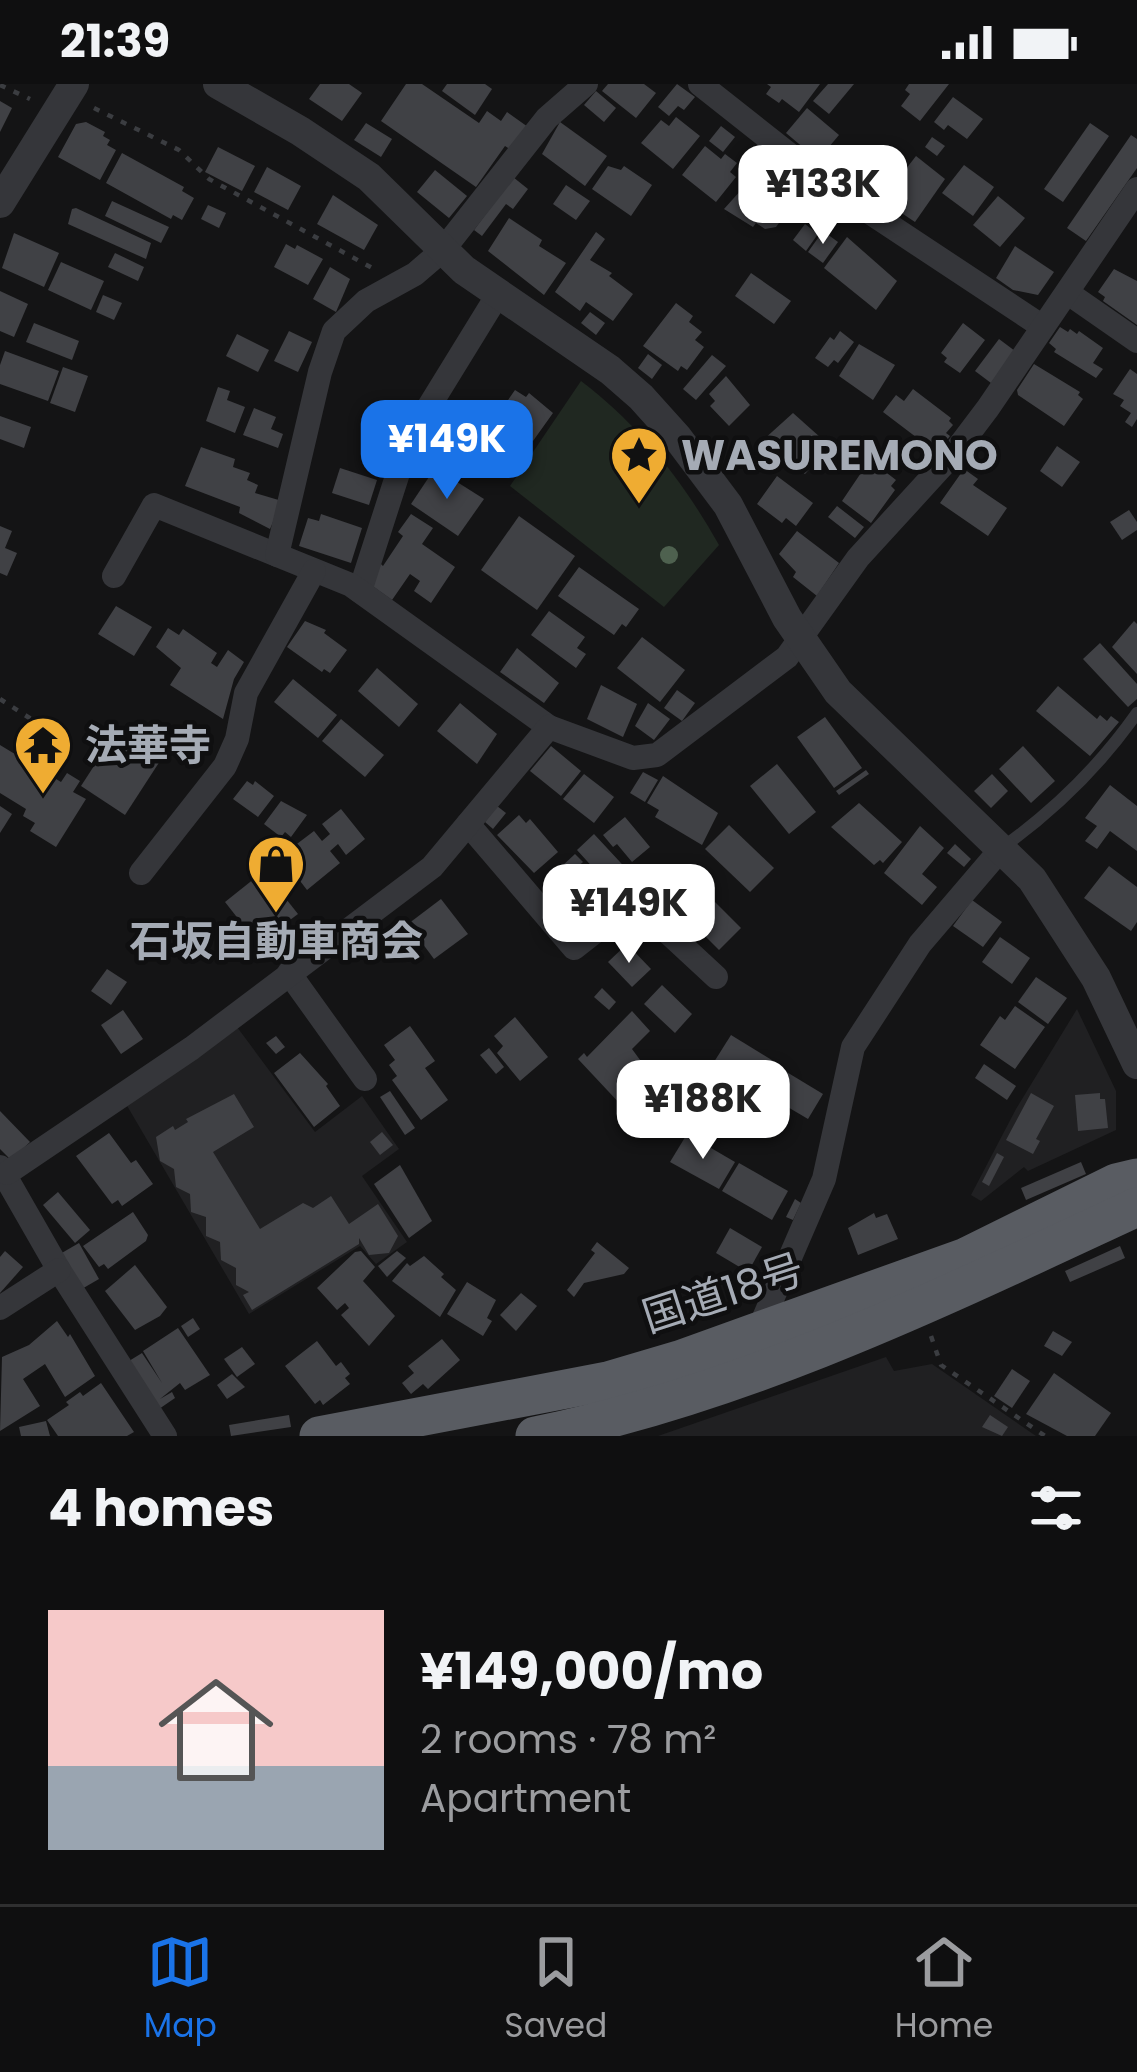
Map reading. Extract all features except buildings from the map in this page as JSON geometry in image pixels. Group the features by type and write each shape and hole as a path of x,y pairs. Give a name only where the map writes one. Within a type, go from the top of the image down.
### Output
{"highway":[{"name":"国道18号","path":"319,1436 608,1381 757,1334 966,1257 1137,1178"},
{"name":"国道18号","path":"535,1436 612,1420 780,1365 919,1308 1137,1207"}],"street":[{"path":"218,84 300,130 369,177 497,296 610,370 677,437 728,505 800,640 838,692 1032,879 1096,978 1137,1064"},
{"path":"277,555 320,372 334,332 366,301 443,250 547,118 586,84"},
{"path":"700,84 824,182 1043,327"},
{"path":"0,203 66,97"},
{"path":"113,576 154,505 360,591 549,727 633,758 658,755 787,657 858,558 954,453 1137,189"},
{"path":"1068,292 1137,341"},
{"path":"360,591 409,439 497,296"},
{"path":"142,873 225,766 237,739 246,693 314,572"},
{"path":"165,1436 59,1270 3,1170 192,1048 432,867 549,727"},
{"path":"468,824 574,948 634,901 716,977"},
{"path":"757,1334 824,1179 853,1047 920,944 1002,848"},
{"path":"289,974 364,1079"},
{"path":"0,1308 59,1270"}],"lane":[{"path":"1002,848 1088,777 1137,713"}],"path":[{"path":"0,85 66,97 179,150 209,179 399,283"},
{"path":"0,699 73,746"},
{"path":"919,1308 941,1365 1045,1436"}],"shaded area":[{"path":"581,381 658,456 719,545 664,607 510,486"},
{"path":"1077,1009 1116,1091 1116,1130 1028,1171 1024,1167 981,1201 971,1195"},
{"path":"237,1027 315,1132 362,1096 399,1149 362,1176 407,1242 376,1264 360,1246 249,1314 126,1104"},
{"path":"886,1357 894,1371 932,1364 1036,1436 658,1436"}],"place":[{"name":"WASUREMONO","path":"639,506"},
{"name":"法華寺","path":"43,796"},
{"name":"石坂自動車商会","path":"276,915"}]}
